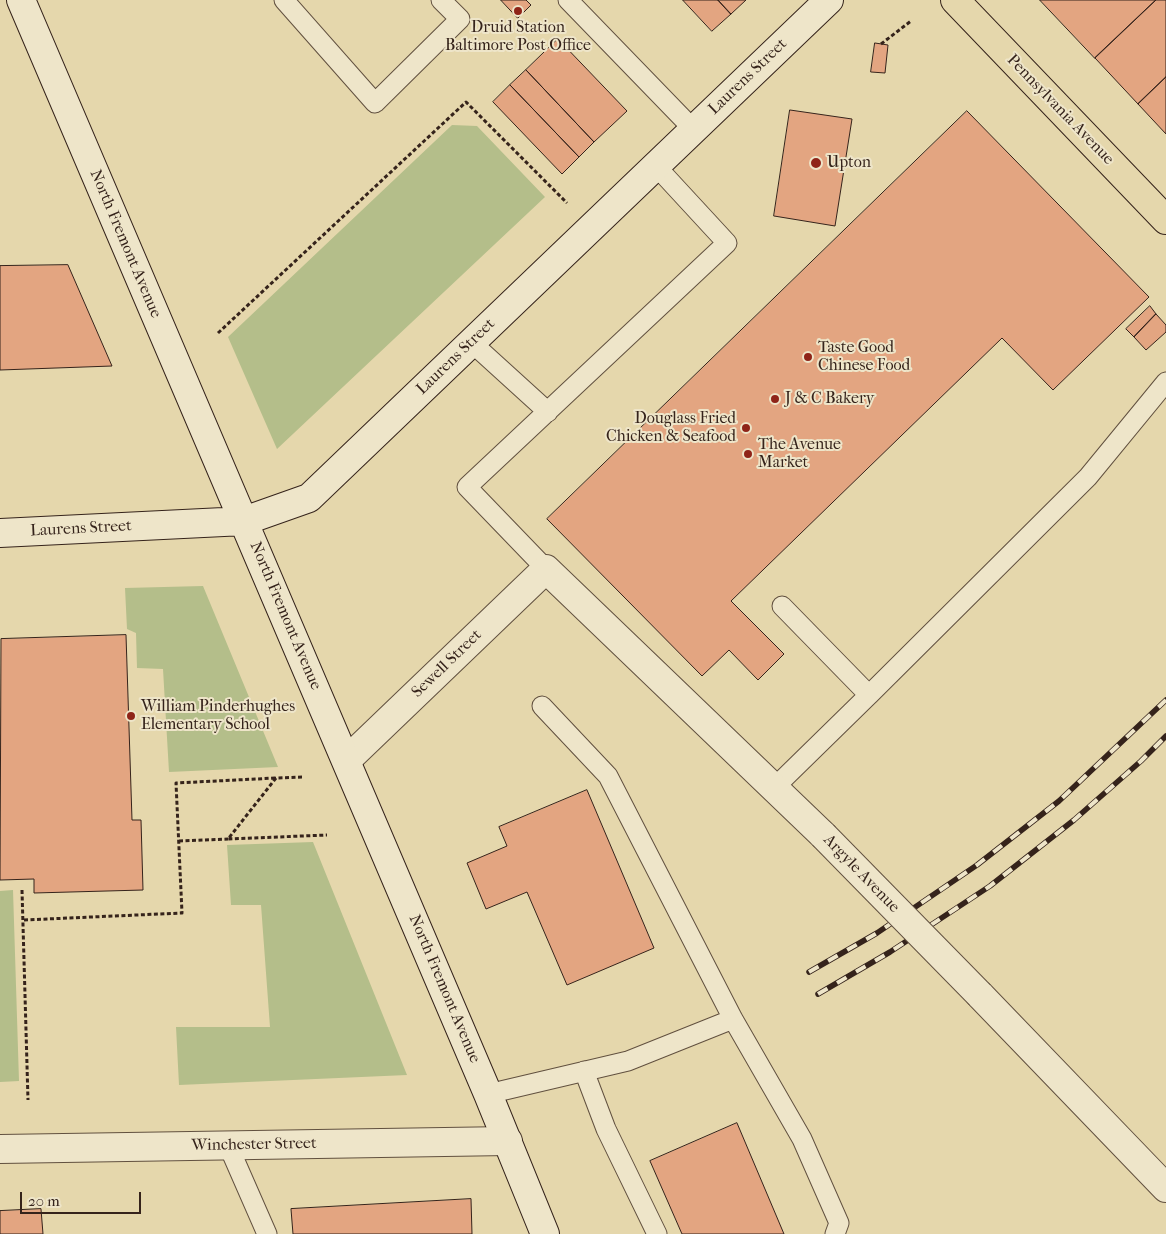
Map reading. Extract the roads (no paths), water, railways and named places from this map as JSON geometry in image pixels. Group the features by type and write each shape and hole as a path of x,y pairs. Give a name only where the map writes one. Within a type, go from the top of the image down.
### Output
{"main road":[{"name":"Pennsylvania Avenue","path":"955,0 1166,220"}],"street":[{"name":"North Fremont Avenue","path":"21,0 347,760 508,1141 545,1234"},
{"name":"Laurens Street","path":"0,533 244,521 308,498 829,0"},
{"name":"Sewell Street","path":"347,760 546,569"},
{"name":"Argyle Avenue","path":"546,569 823,834 1166,1188"},
{"name":"Winchester Street","path":"0,1149 508,1141"}],"lane":[{"path":"284,0 376,103 460,18 441,0"},
{"path":"568,0 694,130"},
{"path":"546,569 468,487 727,243 655,165"},
{"path":"471,342 548,412"},
{"path":"774,788 1088,477 1166,382"},
{"path":"782,606 869,695"},
{"path":"542,706 608,776 734,1019 802,1139 838,1223 835,1234"},
{"path":"488,1094 628,1061 734,1019"},
{"path":"584,1071 606,1129 657,1234"},
{"path":"228,1145 267,1234"}],"railway":[{"path":"809,972 877,933 977,865 1059,801 1166,700"},
{"path":"818,994 890,952 990,886 1074,820 1141,761 1166,736"}],"place":[{"name":"Druid Station Baltimore Post Office","path":"518,11"},
{"name":"Upton","path":"816,163"},
{"name":"Taste Good Chinese Food","path":"808,357"},
{"name":"J & C Bakery","path":"775,399"},
{"name":"Douglass Fried Chicken & Seafood","path":"746,428"},
{"name":"The Avenue Market","path":"748,454"},
{"name":"William Pinderhughes Elementary School","path":"131,716"}]}
